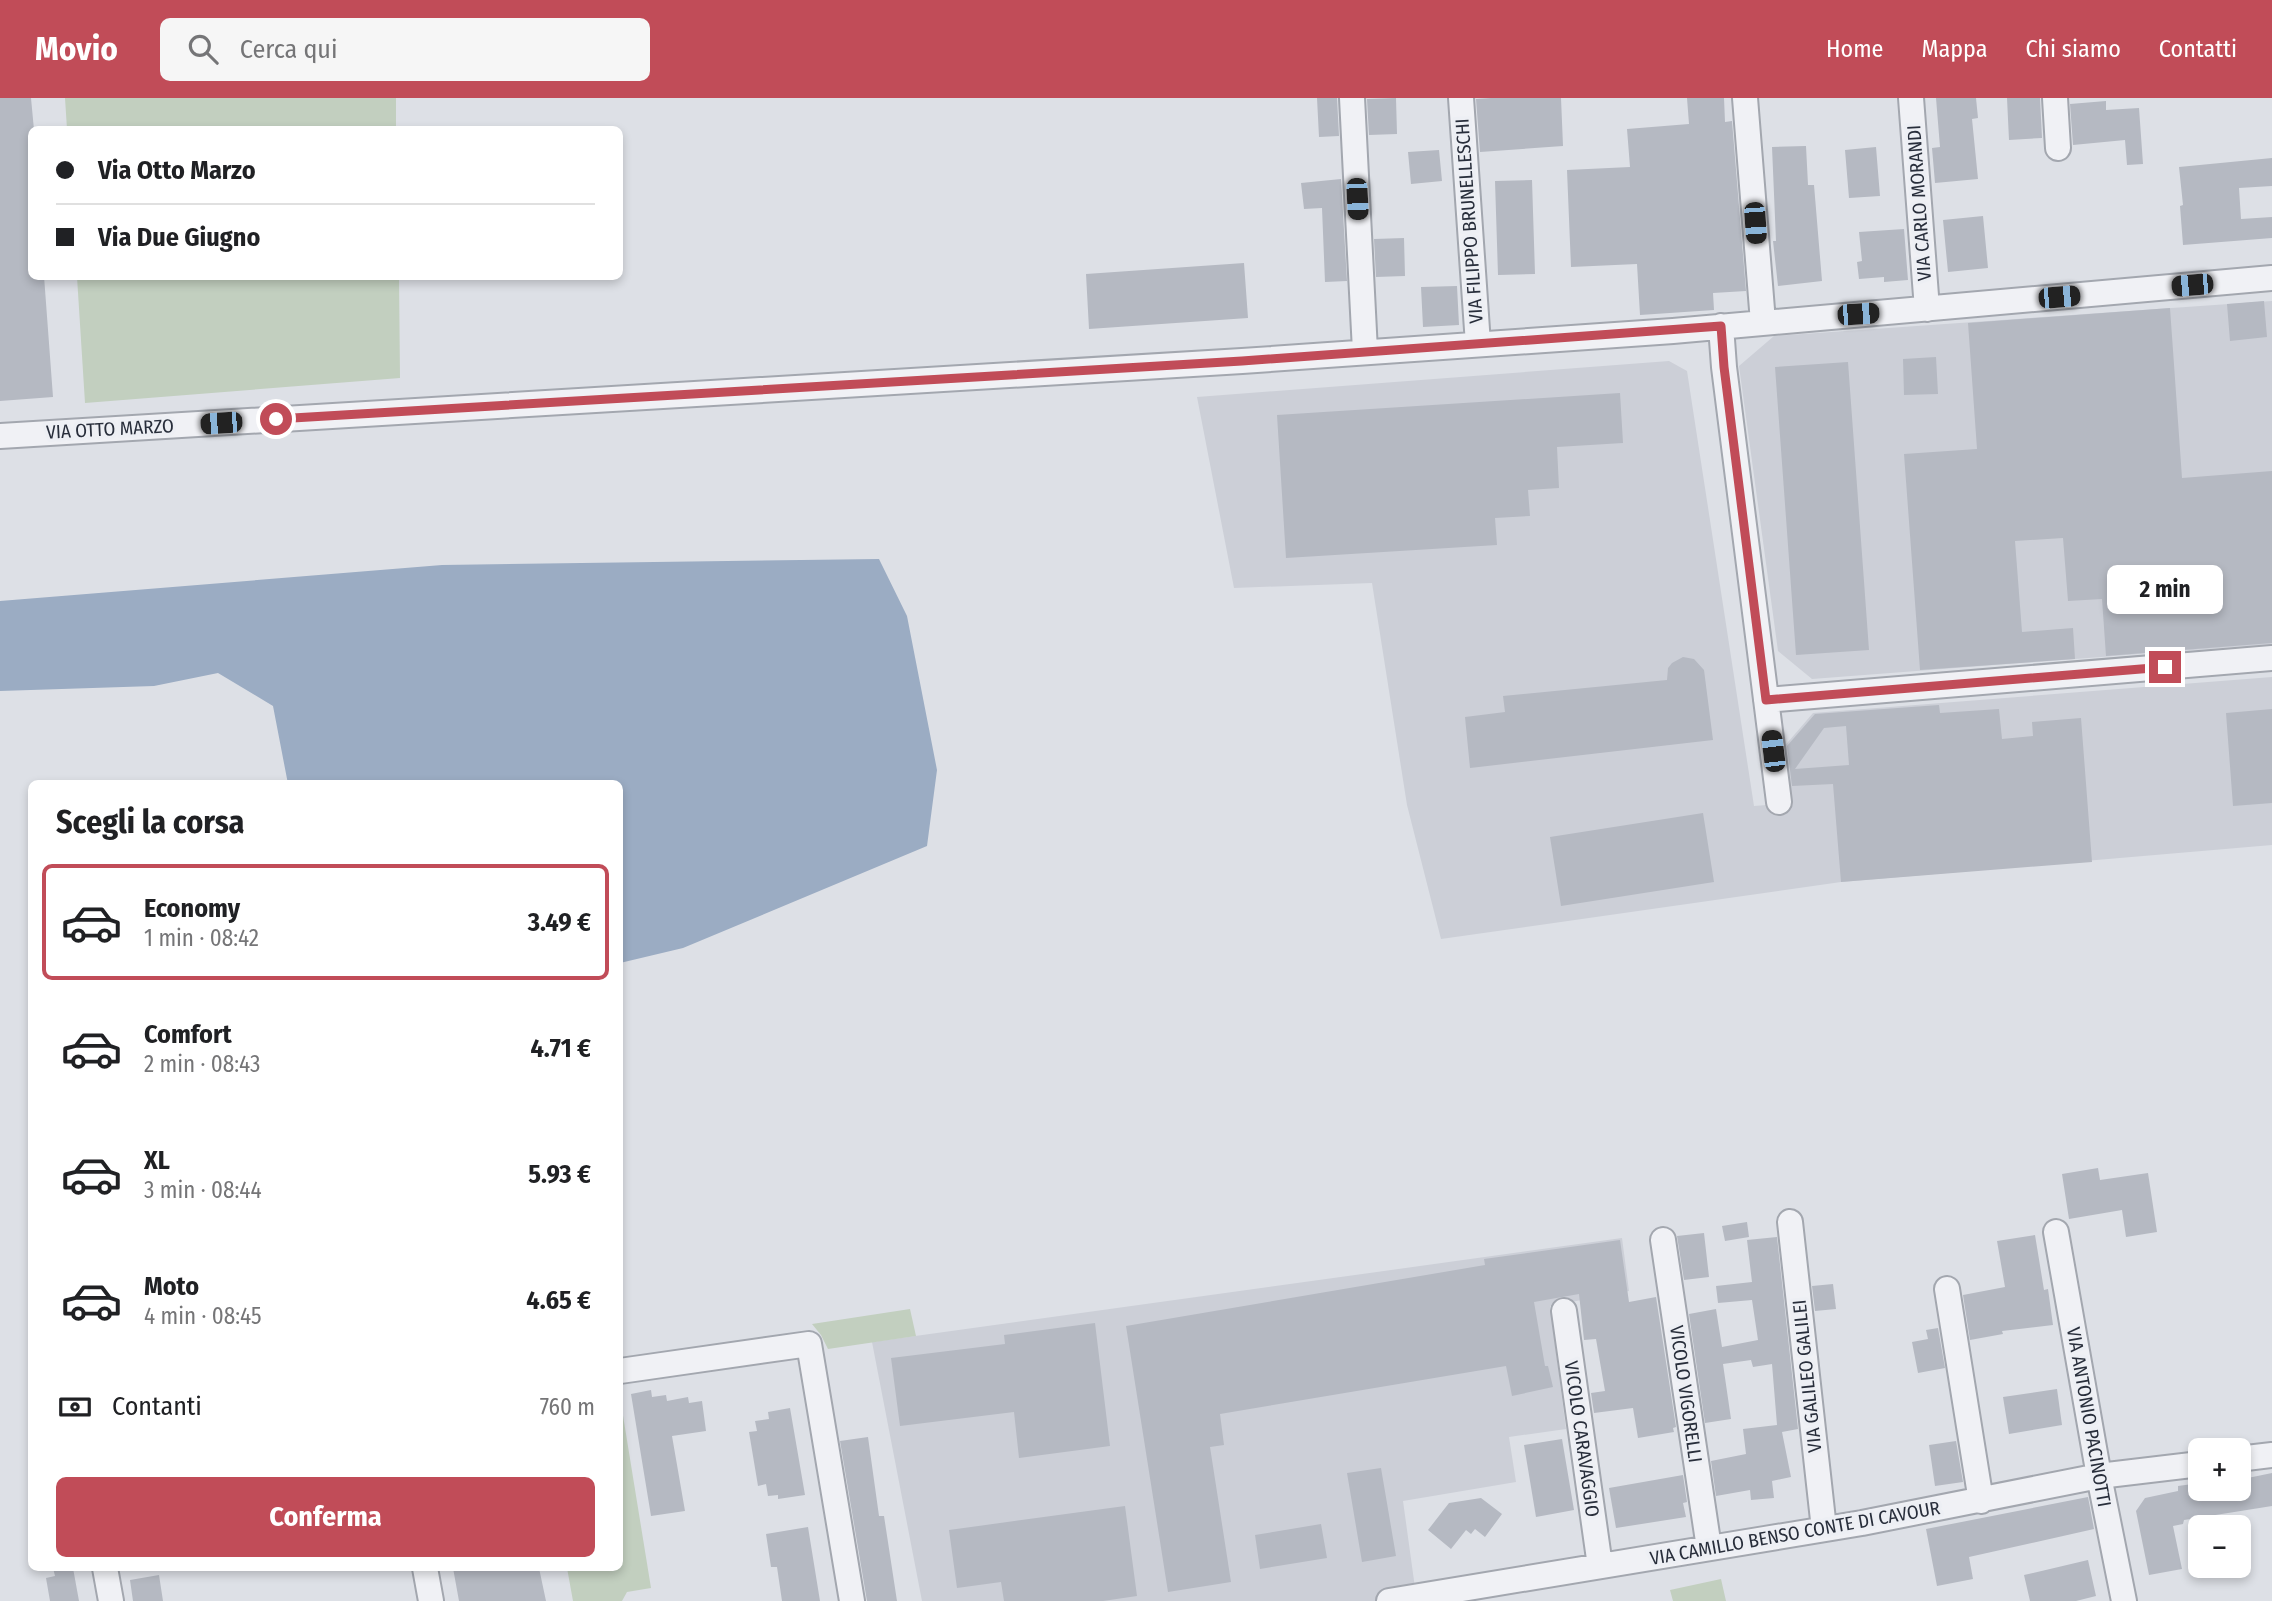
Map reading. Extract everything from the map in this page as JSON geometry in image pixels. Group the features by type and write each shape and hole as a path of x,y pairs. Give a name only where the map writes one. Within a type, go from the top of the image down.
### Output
{"street":[{"path":"1352,98 1366,351"},
{"name":"VIA FILIPPO BRUNELLESCHI","path":"1461,98 1478,344"},
{"path":"1745,98 1763,322"},
{"name":"VIA CARLO MORANDI","path":"1911,98 1927,309"},
{"path":"2055,98 2059,148"},
{"name":"VIA OTTO MARZO","path":"0,436 1242,361 1721,326 2272,278"},
{"path":"1721,326 1779,802"},
{"path":"1766,700 2272,658"},
{"name":"VIA GALILEO GALILEI","path":"1790,1222 1824,1529"},
{"name":"VIA ANTONIO PACINOTTI","path":"2056,1232 2124,1601"},
{"name":"VICOLO VIGORELLI","path":"1663,1240 1709,1548"},
{"path":"1947,1289 1981,1501"},
{"name":"VICOLO CARAVAGGIO","path":"1564,1311 1600,1566"},
{"path":"623,1371 809,1344 852,1601"},
{"path":"2251,1457 2272,1455"},
{"name":"VIA CAMILLO BENSO CONTE DI CAVOUR","path":"1389,1601 1824,1529 1981,1501 2099,1476 2188,1465"},
{"path":"106,1571 111,1601"},
{"path":"426,1571 431,1601"}],"shaded area":[{"path":"2272,301 2272,644 1812,679 1778,651 1739,366 1774,336"},
{"path":"1669,361 1687,371 1754,806 1793,803 1782,749 1813,713 2272,677 2272,845 1841,882 1441,939 1407,805 1372,583 1234,588 1197,397"},
{"path":"1622,1238 1629,1291 1550,1306 1566,1429 1509,1437 1516,1482 1403,1501 1416,1595 1377,1601 922,1601 872,1342"}],"green space":[{"path":"65,98 396,98 396,126 67,126"},
{"path":"77,280 399,280 400,378 85,403"},
{"path":"910,1309 916,1336 828,1349 812,1324"},
{"path":"623,1415 651,1588 627,1592 622,1601 573,1601 568,1571 623,1571"},
{"path":"1721,1579 1726,1601 1673,1601 1670,1590"}],"water":[{"path":"879,559 907,616 937,770 927,846 683,948 623,962 623,780 287,780 273,706 218,673 154,686 0,691 0,601 442,565"}],"building":[{"path":"0,98 31,98 34,126 28,126 28,280 44,280 53,397 0,401"},
{"path":"1317,98 1337,98 1339,136 1319,137"},
{"path":"1396,98 1397,134 1369,135 1367,99"},
{"path":"1561,98 1563,146 1480,152 1476,99"},
{"path":"1687,98 1724,98 1725,122 1732,121 1746,291 1713,293 1714,310 1640,315 1637,264 1571,267 1567,170 1630,167 1627,129 1689,124"},
{"path":"1936,98 1976,98 1978,118 1972,119 1978,179 1935,183 1932,148 1940,147"},
{"path":"2007,98 2040,98 2042,138 2009,140"},
{"path":"2106,101 2106,110 2139,108 2143,164 2127,165 2125,140 2073,145 2070,104"},
{"path":"1806,146 1808,185 1814,185 1822,281 1778,286 1773,241 1776,241 1772,147"},
{"path":"1876,147 1880,196 1849,198 1845,150"},
{"path":"1439,150 1442,181 1411,184 1408,152"},
{"path":"2272,158 2272,186 2239,188 2241,219 2272,217 2272,238 2183,245 2179,167"},
{"path":"1341,179 1347,281 1325,282 1322,208 1304,209 1301,183"},
{"path":"1532,180 1535,274 1498,275 1495,181"},
{"path":"1983,216 1988,268 1948,272 1943,220"},
{"path":"1904,229 1908,280 1884,282 1884,277 1859,279 1857,262 1862,261 1859,232"},
{"path":"1404,238 1405,276 1376,277 1374,239"},
{"path":"1244,263 1248,318 1089,329 1086,274"},
{"path":"1457,286 1459,325 1423,327 1421,287"},
{"path":"2264,301 2267,337 2230,341 2227,304"},
{"path":"2170,308 2182,478 2272,471 2272,643 2106,656 2102,599 2068,601 2063,538 2015,541 2022,632 2073,628 2075,659 1920,670 1904,454 1977,449 1968,323"},
{"path":"1936,357 1938,394 1904,395 1903,359"},
{"path":"1848,362 1869,650 1796,655 1775,367"},
{"path":"1620,393 1623,443 1557,447 1559,488 1528,490 1530,516 1495,518 1497,545 1286,558 1277,415"},
{"path":"1683,657 1694,659 1704,670 1713,740 1470,768 1465,717 1505,712 1503,696 1667,680 1668,668"},
{"path":"1939,705 1940,713 1999,709 2002,739 2033,736 2032,722 2081,718 2092,862 1841,882 1833,784 1792,786 1787,746 1815,714","holes":["1846,726 1849,765 1795,769 1824,728"]},
{"path":"2272,709 2272,803 2233,806 2226,713"},
{"path":"1703,813 1714,882 1561,906 1550,837"},
{"path":"2098,1168 2100,1180 2148,1173 2157,1232 2126,1237 2122,1210 2069,1219 2062,1174"},
{"path":"1747,1222 1749,1237 1725,1241 1722,1226"},
{"path":"1704,1233 1709,1277 1684,1280 1677,1236"},
{"path":"2035,1235 2044,1290 2048,1289 2053,1325 2002,1331 2003,1334 1970,1340 1963,1295 2005,1287 1997,1241"},
{"path":"1777,1237 1798,1429 1782,1432 1791,1477 1772,1481 1774,1498 1751,1500 1750,1490 1716,1496 1711,1461 1746,1454 1743,1429 1777,1425 1772,1364 1753,1367 1751,1360 1723,1364 1731,1419 1705,1423 1689,1314 1716,1309 1722,1347 1758,1340 1752,1300 1718,1303 1716,1286 1752,1282 1747,1240"},
{"path":"1620,1240 1629,1302 1656,1297 1676,1427 1673,1428 1674,1432 1638,1438 1633,1408 1594,1413 1591,1393 1605,1391 1596,1339 1584,1340 1579,1294 1534,1302 1545,1366 1548,1366 1553,1387 1512,1396 1506,1366 1220,1414 1224,1445 1210,1447 1231,1582 1168,1592 1126,1326 1485,1265 1484,1259"},
{"path":"1833,1284 1836,1309 1815,1311 1812,1286"},
{"path":"1095,1323 1110,1446 1019,1458 1014,1412 900,1426 891,1358 1005,1344 1004,1335"},
{"path":"1938,1328 1945,1368 1918,1373 1912,1342 1928,1339 1926,1330"},
{"path":"2057,1389 2062,1425 2009,1434 2003,1397"},
{"path":"651,1390 652,1397 666,1395 667,1401 688,1397 689,1403 702,1401 706,1431 672,1436 685,1511 651,1516 631,1394"},
{"path":"790,1408 805,1495 778,1499 778,1495 768,1496 766,1484 758,1486 749,1432 757,1431 755,1421 769,1419 768,1412"},
{"path":"868,1437 879,1516 884,1516 897,1601 867,1601 840,1441"},
{"path":"1562,1439 1574,1510 1536,1517 1524,1445"},
{"path":"1956,1441 1963,1482 1935,1486 1929,1445"},
{"path":"1381,1468 1396,1556 1362,1562 1347,1473"},
{"path":"2272,1473 2272,1506 2215,1515 2188,1515 2188,1519 2184,1520 2183,1524 2173,1526 2182,1569 2149,1575 2136,1511 2145,1498 2178,1491 2178,1486 2188,1485 2188,1501 2251,1501 2251,1477"},
{"path":"1683,1475 1686,1517 1616,1528 1609,1488"},
{"path":"2088,1497 2094,1529 1969,1557 1973,1579 1937,1586 1926,1529"},
{"path":"1481,1498 1502,1514 1485,1537 1475,1529 1471,1534 1466,1530 1451,1549 1428,1530 1449,1503"},
{"path":"1125,1506 1137,1596 1103,1601 1004,1601 1001,1582 957,1588 949,1530"},
{"path":"1321,1524 1327,1558 1260,1569 1255,1535"},
{"path":"808,1527 820,1601 782,1601 777,1567 771,1567 766,1534"},
{"path":"2088,1560 2096,1596 2076,1601 2030,1601 2024,1575"},
{"path":"54,1571 74,1571 79,1601 50,1601 46,1578 55,1576"},
{"path":"454,1571 540,1571 546,1601 459,1601"},
{"path":"159,1575 163,1601 133,1601 130,1580"}],"route":[{"path":"276,419 1242,361 1721,326 1766,700 2165,667"}]}
